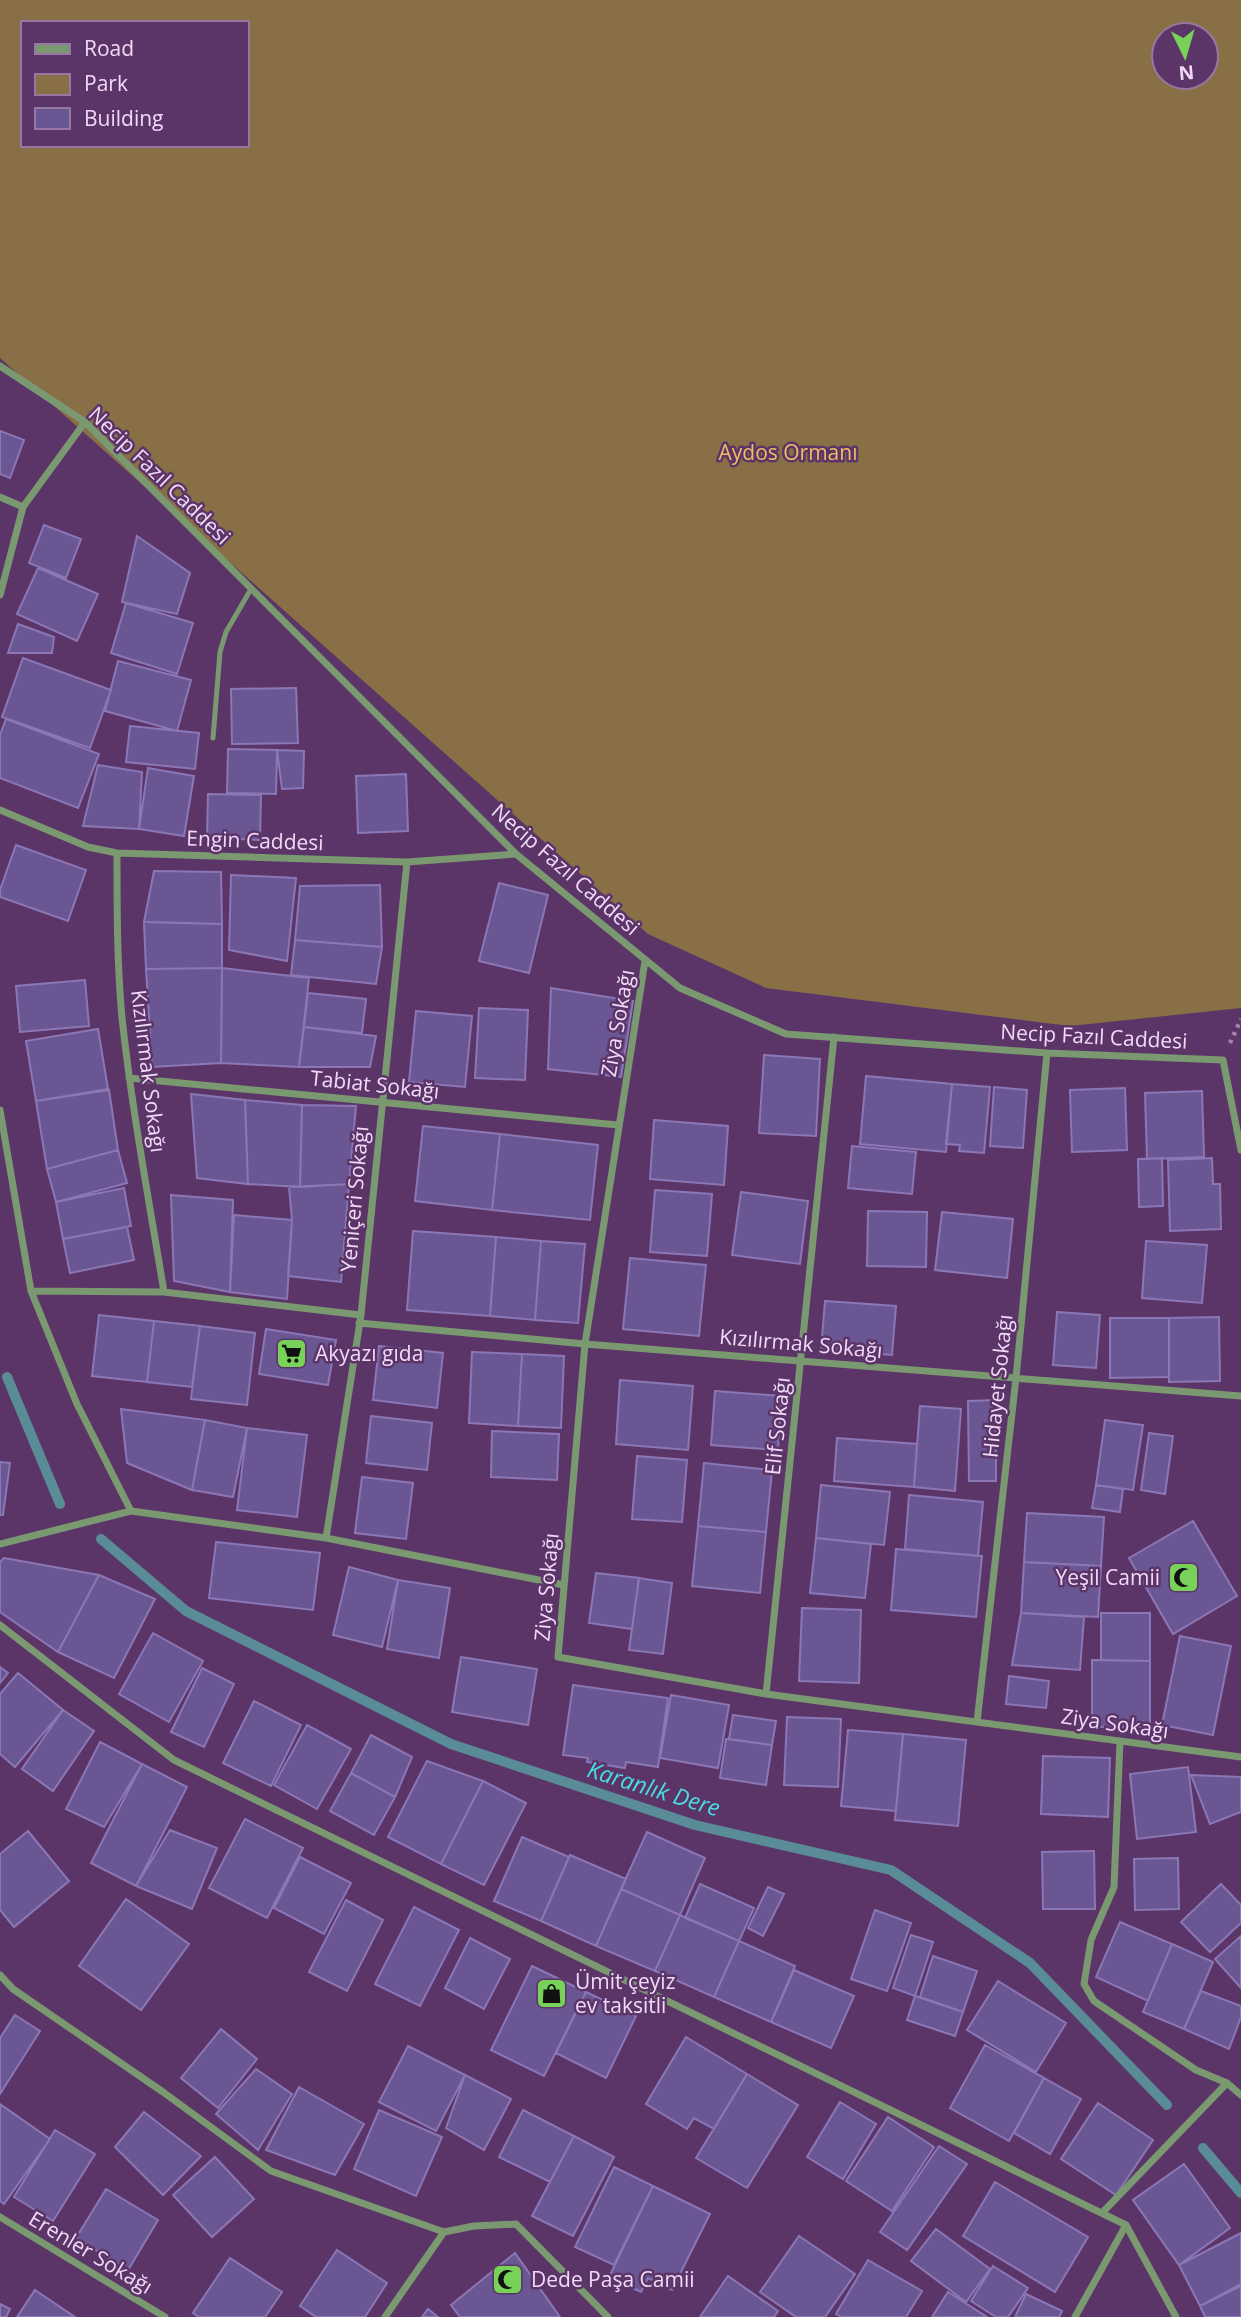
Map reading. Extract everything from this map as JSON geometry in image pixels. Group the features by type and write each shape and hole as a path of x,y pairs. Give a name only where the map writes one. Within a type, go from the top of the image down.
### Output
{"street":[{"name":"Necip Fazıl Caddesi","path":"0,366 85,422 516,855 680,988 786,1034 1046,1053 1223,1060 1241,1150"},
{"path":"0,595 23,507 85,422"},
{"path":"0,497 23,507"},
{"name":"Engin Caddesi","path":"0,810 88,847 117,853 407,862 516,855"},
{"name":"Kızılırmak Sokağı","path":"117,853 117,932 122,1015 129,1078 164,1292"},
{"name":"Yeniçeri Sokağı","path":"326,1538 360,1319 407,862"},
{"name":"Ziya Sokağı","path":"645,961 585,1344 558,1657 766,1693 1241,1757"},
{"name":"Elif Sokağı","path":"766,1693 834,1037"},
{"name":"Hidayet Sokağı","path":"977,1722 1016,1378 1046,1053"},
{"name":"Tabiat Sokağı","path":"129,1078 618,1125"},
{"path":"0,1110 32,1291 77,1404 131,1511"},
{"name":"Kızılırmak Sokağı","path":"32,1291 164,1292 360,1319 585,1344 1241,1396"},
{"path":"0,1544 131,1511 326,1538 564,1585"},
{"path":"0,1625 174,1760 1126,2225 1176,2317"},
{"path":"1120,1741 1114,1887 1091,1940 1084,1984 1094,2001 1196,2070 1227,2083 1241,2095"},
{"path":"0,1975 13,1989 163,2092 271,2171 444,2232 474,2226 516,2224 608,2317"},
{"path":"1102,2213 1227,2083"},
{"name":"Erenler Sokağı","path":"0,2217 165,2317"},
{"path":"1075,2317 1126,2225"},
{"path":"385,2317 444,2232"}],"lane":[{"path":"213,738 223,642 251,589"}],"green space":[{"name":"Aydos Ormanı","path":"0,0 1241,0 1241,1008 1070,1026 766,988 648,934 0,358"}],"building":[{"path":"0,431 24,440 10,478 0,474"},
{"path":"44,525 81,539 66,578 29,563"},
{"path":"137,536 190,573 177,614 122,602"},
{"path":"38,568 98,594 77,641 17,614"},
{"path":"126,603 193,623 177,674 111,653"},
{"path":"18,624 54,637 52,653 8,653"},
{"path":"23,658 111,690 90,748 2,717"},
{"path":"118,661 191,680 177,731 105,711"},
{"path":"296,688 298,743 232,744 231,689"},
{"path":"6,719 99,754 78,808 0,778 0,735"},
{"path":"130,726 199,733 195,769 126,762"},
{"path":"228,749 277,750 276,794 227,793"},
{"path":"277,750 304,751 303,788 282,789"},
{"path":"98,765 142,772 139,829 83,826"},
{"path":"148,768 194,776 184,836 139,829"},
{"path":"406,774 408,831 358,833 356,776"},
{"path":"208,794 261,795 260,840 207,838"},
{"path":"16,845 86,870 68,921 0,897"},
{"path":"154,871 221,872 222,924 144,922"},
{"path":"231,875 296,878 287,961 229,950"},
{"path":"499,883 548,895 529,973 479,961"},
{"path":"380,885 382,947 295,940 300,886"},
{"path":"144,922 222,924 222,968 146,969"},
{"path":"295,940 382,947 376,984 291,975"},
{"path":"222,968 221,1063 152,1067 146,969"},
{"path":"222,968 309,978 299,1067 221,1063"},
{"path":"85,980 89,1026 20,1032 16,986"},
{"path":"551,988 633,1001 621,1077 548,1069"},
{"path":"308,993 366,999 362,1033 304,1027"},
{"path":"479,1008 528,1010 525,1080 475,1078"},
{"path":"416,1011 472,1016 465,1087 409,1082"},
{"path":"304,1027 376,1036 370,1067 299,1067"},
{"path":"98,1029 108,1089 36,1101 26,1041"},
{"path":"764,1055 820,1059 816,1136 759,1133"},
{"path":"866,1076 952,1084 946,1152 860,1144"},
{"path":"952,1084 990,1087 984,1153 959,1151 960,1145 946,1144"},
{"path":"994,1087 1027,1090 1023,1148 990,1146"},
{"path":"1125,1088 1127,1150 1072,1152 1070,1090"},
{"path":"109,1090 118,1150 47,1169 36,1101"},
{"path":"1202,1091 1204,1157 1147,1159 1145,1093"},
{"path":"191,1094 245,1100 248,1184 197,1178"},
{"path":"245,1100 302,1105 300,1187 248,1184"},
{"path":"302,1105 356,1106 349,1184 300,1187"},
{"path":"654,1120 728,1126 724,1185 650,1179"},
{"path":"423,1126 500,1134 492,1210 415,1201"},
{"path":"500,1134 598,1145 590,1220 492,1210"},
{"path":"852,1146 916,1152 912,1194 848,1188"},
{"path":"118,1150 127,1183 56,1202 47,1169"},
{"path":"1162,1158 1163,1206 1139,1207 1138,1159"},
{"path":"1212,1158 1213,1184 1220,1184 1221,1229 1170,1231 1168,1160"},
{"path":"349,1184 341,1282 288,1276 292,1220 289,1187"},
{"path":"124,1188 131,1226 63,1239 56,1202"},
{"path":"655,1190 712,1194 707,1256 650,1252"},
{"path":"741,1192 808,1201 800,1264 732,1255"},
{"path":"171,1195 233,1200 230,1292 174,1281"},
{"path":"868,1211 927,1212 926,1267 867,1266"},
{"path":"942,1212 1013,1219 1007,1278 935,1270"},
{"path":"234,1215 292,1220 287,1299 230,1292"},
{"path":"127,1227 134,1260 70,1273 63,1239"},
{"path":"413,1231 496,1237 490,1316 407,1310"},
{"path":"496,1237 541,1241 535,1320 490,1316"},
{"path":"541,1241 585,1244 578,1323 535,1320"},
{"path":"1146,1241 1207,1245 1202,1303 1142,1298"},
{"path":"630,1258 706,1265 699,1336 623,1329"},
{"path":"825,1301 896,1306 892,1355 821,1350"},
{"path":"1057,1312 1100,1315 1096,1368 1053,1365"},
{"path":"99,1315 154,1321 147,1382 92,1376"},
{"path":"1219,1317 1220,1381 1169,1382 1169,1318"},
{"path":"1110,1318 1169,1318 1169,1377 1110,1378"},
{"path":"154,1321 200,1326 192,1387 147,1382"},
{"path":"200,1326 255,1333 247,1405 191,1399"},
{"path":"266,1329 336,1340 328,1385 259,1374"},
{"path":"379,1346 443,1353 437,1408 373,1400"},
{"path":"472,1352 522,1354 518,1426 469,1423"},
{"path":"522,1354 564,1356 561,1428 518,1426"},
{"path":"620,1380 693,1386 688,1450 616,1444"},
{"path":"715,1391 782,1396 778,1450 711,1445"},
{"path":"996,1400 996,1481 969,1481 968,1401"},
{"path":"920,1406 961,1409 955,1491 914,1487"},
{"path":"121,1409 205,1420 192,1490 127,1463"},
{"path":"371,1416 432,1423 427,1470 366,1463"},
{"path":"205,1420 247,1428 233,1497 192,1490"},
{"path":"1105,1420 1143,1425 1133,1490 1096,1485"},
{"path":"247,1428 307,1435 297,1517 237,1510"},
{"path":"492,1431 559,1434 557,1480 491,1477"},
{"path":"1149,1433 1173,1436 1165,1494 1141,1490"},
{"path":"837,1438 917,1444 914,1487 834,1481"},
{"path":"637,1456 687,1460 682,1522 632,1519"},
{"path":"0,1462 10,1463 3,1515 0,1515"},
{"path":"704,1463 772,1470 766,1532 698,1526"},
{"path":"362,1477 413,1483 406,1539 355,1533"},
{"path":"821,1485 890,1492 884,1545 816,1538"},
{"path":"1096,1485 1123,1489 1120,1512 1092,1508"},
{"path":"909,1495 983,1502 978,1556 905,1549"},
{"path":"1027,1513 1104,1517 1101,1566 1024,1562"},
{"name":"Yeşil Camii","path":"1193,1521 1237,1596 1173,1634 1129,1558"},
{"path":"698,1526 766,1532 760,1593 692,1586"},
{"path":"816,1538 871,1544 865,1598 810,1593"},
{"path":"216,1542 320,1553 313,1610 209,1598"},
{"path":"896,1549 982,1556 976,1617 891,1610"},
{"path":"4,1558 99,1575 58,1652 0,1612 0,1562"},
{"path":"1024,1562 1101,1566 1098,1617 1021,1613"},
{"path":"349,1567 398,1580 382,1647 333,1635"},
{"path":"596,1573 639,1578 632,1629 589,1623"},
{"path":"99,1575 155,1599 114,1678 58,1652"},
{"path":"639,1578 672,1583 663,1654 629,1650"},
{"path":"398,1580 450,1588 439,1658 387,1649"},
{"path":"802,1608 861,1610 859,1683 799,1681"},
{"path":"1021,1613 1084,1617 1080,1670 1012,1665"},
{"path":"1101,1613 1150,1613 1150,1661 1101,1660"},
{"path":"153,1633 203,1661 169,1722 119,1694"},
{"path":"1180,1636 1231,1646 1213,1735 1162,1725"},
{"path":"461,1657 537,1669 528,1725 452,1712"},
{"path":"1092,1660 1150,1661 1150,1727 1092,1727"},
{"path":"0,1667 8,1673 0,1683"},
{"path":"202,1668 234,1684 204,1747 171,1732"},
{"path":"18,1673 63,1710 15,1767 0,1754 0,1694"},
{"path":"1009,1676 1049,1681 1046,1708 1006,1704"},
{"path":"573,1685 668,1698 658,1767 626,1762 625,1768 587,1762 588,1758 563,1755"},
{"path":"671,1695 729,1705 718,1768 660,1758"},
{"path":"254,1701 301,1725 271,1786 223,1763"},
{"path":"63,1710 94,1731 53,1791 22,1769"},
{"path":"733,1715 776,1721 772,1745 729,1739"},
{"path":"787,1717 841,1719 838,1787 784,1785"},
{"path":"307,1725 351,1749 317,1809 274,1785"},
{"path":"848,1730 903,1734 896,1811 841,1806"},
{"path":"903,1734 966,1740 958,1826 895,1820"},
{"path":"371,1735 412,1757 395,1797 351,1773"},
{"path":"726,1739 772,1745 766,1785 720,1778"},
{"path":"100,1742 142,1764 104,1827 66,1809"},
{"path":"1043,1756 1110,1758 1108,1817 1041,1814"},
{"path":"427,1761 483,1781 441,1864 388,1837"},
{"path":"142,1764 187,1787 136,1886 91,1863"},
{"path":"1188,1767 1196,1832 1137,1839 1130,1774"},
{"path":"351,1773 395,1797 374,1835 330,1811"},
{"path":"1191,1775 1241,1777 1241,1812 1210,1824"},
{"path":"483,1781 526,1803 484,1885 441,1864"},
{"path":"245,1819 303,1848 267,1918 209,1888"},
{"path":"170,1830 217,1848 192,1909 136,1886"},
{"path":"28,1831 69,1881 14,1927 0,1910 0,1854"},
{"path":"647,1832 705,1858 680,1915 621,1889"},
{"path":"522,1837 569,1857 541,1921 494,1901"},
{"path":"1094,1851 1095,1909 1043,1909 1042,1852"},
{"path":"570,1855 626,1879 596,1946 541,1921"},
{"path":"300,1857 351,1883 324,1934 274,1908"},
{"path":"1178,1858 1179,1909 1135,1910 1134,1859"},
{"path":"700,1884 754,1908 739,1941 685,1918"},
{"path":"1221,1884 1241,1905 1241,1923 1210,1952 1181,1922"},
{"path":"768,1887 784,1894 763,1936 748,1928"},
{"path":"621,1889 680,1915 655,1971 596,1946"},
{"path":"126,1899 189,1944 141,2010 79,1966"},
{"path":"346,1900 383,1920 347,1991 309,1972"},
{"path":"414,1907 459,1930 420,2006 375,1984"},
{"path":"875,1910 911,1923 887,1991 851,1979"},
{"path":"680,1915 739,1941 714,1997 655,1971"},
{"path":"1120,1922 1172,1944 1148,2001 1096,1977"},
{"path":"911,1935 933,1942 915,1996 893,1988"},
{"path":"1241,1936 1241,1988 1215,1959"},
{"path":"470,1938 510,1959 484,2009 445,1988"},
{"path":"739,1941 795,1966 771,2022 714,1997"},
{"path":"1172,1944 1213,1962 1184,2029 1143,2012"},
{"path":"933,1956 977,1971 963,2012 920,1997"},
{"path":"532,1966 586,1992 544,2076 491,2050"},
{"path":"794,1970 854,1996 831,2048 771,2022"},
{"path":"998,1981 1066,2023 1036,2072 967,2030"},
{"path":"1201,1991 1241,2006 1241,2017 1229,2049 1184,2029"},
{"path":"586,1992 636,2016 606,2078 556,2053"},
{"path":"915,1996 963,2012 955,2036 907,2020"},
{"path":"15,2015 40,2031 0,2094 0,2038"},
{"path":"221,2029 257,2059 218,2108 181,2078"},
{"path":"686,2037 747,2074 714,2129 694,2118 687,2129 646,2104"},
{"path":"985,2045 1044,2078 1009,2141 950,2108"},
{"path":"408,2046 465,2075 436,2131 379,2102"},
{"path":"256,2069 292,2094 258,2150 216,2114"},
{"path":"747,2074 798,2105 747,2188 696,2158"},
{"path":"465,2075 511,2099 484,2150 446,2128"},
{"path":"1044,2078 1081,2099 1050,2154 1014,2133"},
{"path":"299,2087 364,2124 335,2175 266,2150"},
{"path":"840,2102 876,2124 843,2179 807,2157"},
{"path":"1098,2103 1153,2140 1116,2195 1061,2159"},
{"path":"0,2104 50,2139 4,2204 0,2201"},
{"path":"379,2110 442,2137 416,2196 354,2169"},
{"path":"523,2110 574,2136 550,2182 499,2157"},
{"path":"144,2112 201,2156 163,2195 115,2147"},
{"path":"888,2117 934,2147 892,2211 846,2181"},
{"path":"55,2130 95,2154 53,2221 14,2197"},
{"path":"574,2136 614,2157 573,2236 532,2216"},
{"path":"939,2146 967,2164 907,2250 880,2232"},
{"path":"215,2157 254,2199 212,2237 173,2195"},
{"path":"1184,2164 1230,2228 1179,2265 1133,2200"},
{"path":"614,2167 653,2186 614,2265 575,2247"},
{"path":"995,2182 1088,2237 1055,2292 963,2236"},
{"path":"653,2186 710,2214 672,2290 648,2278 641,2292 609,2277"},
{"path":"106,2189 158,2220 128,2270 76,2238"},
{"path":"936,2229 990,2269 966,2302 911,2261"},
{"path":"1241,2233 1241,2284 1200,2306 1179,2265"},
{"path":"799,2236 855,2274 825,2317 796,2317 760,2292"},
{"path":"337,2250 387,2283 365,2317 316,2317 300,2306"},
{"name":"Dede Paşa Camii","path":"515,2253 560,2317 460,2317 451,2305"},
{"path":"230,2258 282,2292 265,2317 199,2317 193,2313"},
{"path":"868,2260 922,2291 906,2317 841,2317 836,2314"},
{"path":"993,2266 1028,2288 1008,2317 996,2317 971,2301"},
{"path":"728,2276 778,2311 774,2317 700,2317"},
{"path":"1241,2286 1241,2317 1205,2317 1200,2306"},
{"path":"35,2290 75,2317 17,2317"},
{"path":"948,2292 987,2317 932,2317"},
{"path":"1026,2294 1062,2311 1059,2317 1015,2317"},
{"path":"0,2304 10,2309 6,2317 0,2317"},
{"path":"428,2309 438,2317 422,2317"}],"waterway":[{"name":"Karanlık Dere","path":"7,1377 60,1504"},
{"name":"Karanlık Dere","path":"101,1539 186,1611 451,1744 695,1825 891,1870 1030,1963 1167,2105"},
{"name":"Karanlık Dere","path":"1203,2148 1241,2193"}],"place":[{"name":"Akyazı gıda","path":"292,1353"},
{"name":"Yeşil Camii","path":"1183,1577"},
{"name":"Ümit çeyiz ev taksitli","path":"552,1993"},
{"name":"Dede Paşa Camii","path":"508,2279"}]}
